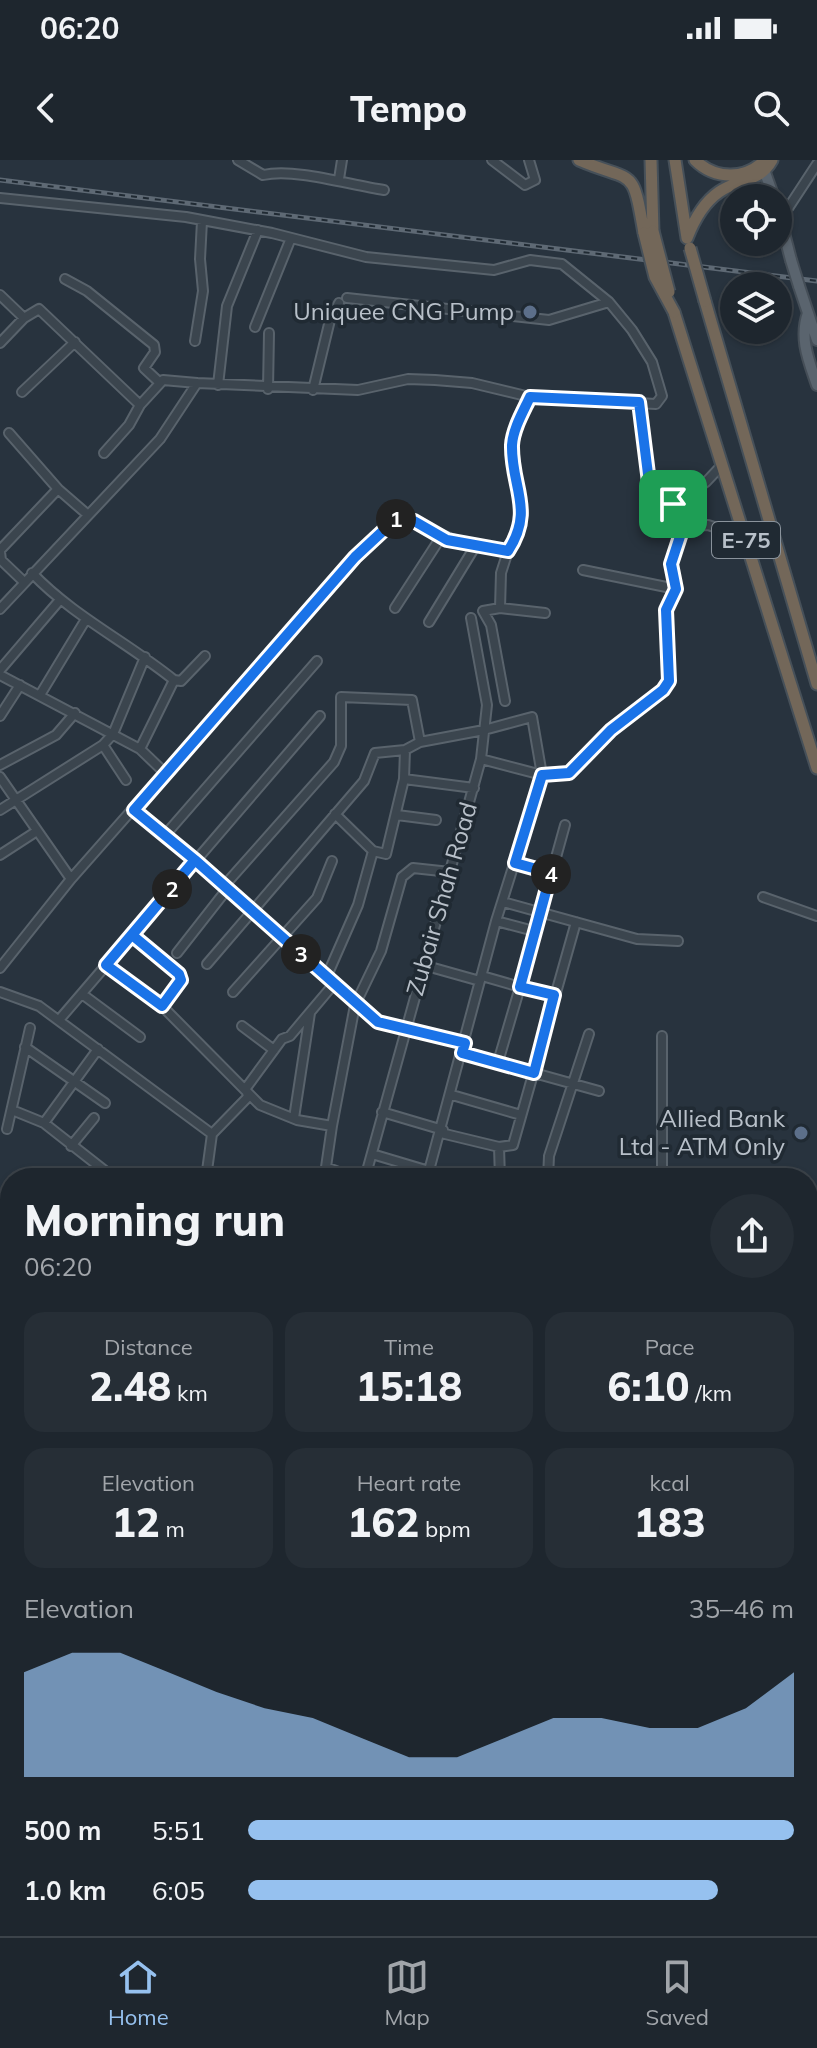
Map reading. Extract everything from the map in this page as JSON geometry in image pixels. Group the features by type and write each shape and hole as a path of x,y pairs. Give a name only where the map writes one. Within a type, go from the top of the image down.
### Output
{"highway":[{"path":"579,160 613,170 630,180 648,232"},
{"name":"E-75","path":"651,160 648,232 817,768"},
{"name":"E-75","path":"675,160 689,243 817,684"},
{"path":"695,160 725,175 752,171 766,164"},
{"path":"689,243 694,221 719,192 752,180 766,164"}],"main road":[{"path":"766,164 771,184"},
{"path":"790,256 817,340"},
{"path":"808,313 804,327 805,345 817,385"}],"street":[{"path":"238,160 263,175 281,171 317,180 339,179 353,185 384,190"},
{"path":"339,179 342,160"},
{"path":"492,160 525,185 535,180 529,160"},
{"path":"792,198 817,164"},
{"path":"0,198 87,204 258,230 366,257 494,270 530,260 562,264 609,302 640,341 656,373 660,402 530,397 472,383 435,380 408,379 358,390 268,389 159,382 144,368 155,352 154,345 87,291 65,279"},
{"path":"195,341 203,291 200,259 202,221"},
{"path":"218,385 227,306 258,230"},
{"path":"255,327 291,238"},
{"path":"0,295 24,318"},
{"path":"313,390 330,320 343,300 549,320 609,302"},
{"path":"0,343 24,318 36,310 43,311 140,405"},
{"path":"268,389 269,333"},
{"path":"22,392 75,342"},
{"path":"104,453 129,425 140,405 159,382"},
{"path":"0,609 23,581 160,439 197,383"},
{"path":"500,608 501,573 508,551 518,535 522,512 512,441 530,397"},
{"path":"481,759 542,775 569,773 611,730 663,690 669,681 666,610 676,589 671,564 687,515 679,505 671,504 650,490 639,402"},
{"path":"9,433 58,489 88,515"},
{"path":"722,465 706,482 661,512 662,524 671,530 708,525 745,537"},
{"path":"23,581 1,560 0,553 58,489"},
{"path":"0,968 71,879 355,557 398,517 414,521 441,537 508,551"},
{"path":"395,608 441,537"},
{"path":"429,622 475,546"},
{"path":"583,570 676,589"},
{"path":"32,573 59,601 145,657 174,680 181,681 205,656"},
{"path":"59,601 0,673 140,749 166,774"},
{"path":"505,701 491,625 483,611 500,608 545,613"},
{"name":"Zubair Shah Road","path":"368,1168 481,759 487,705 471,618"},
{"path":"40,695 86,619"},
{"path":"0,810 103,745 113,734 145,657"},
{"path":"166,834 317,661"},
{"path":"140,749 174,680"},
{"path":"0,716 20,685"},
{"path":"177,953 224,893 224,886 334,762 341,746 341,697 412,700 420,742"},
{"path":"0,765 56,735 75,713"},
{"path":"59,1020 320,716"},
{"path":"207,964 364,781 375,753 405,750 420,742 532,717 542,775 496,921 452,1095 430,1168"},
{"path":"103,745 126,780"},
{"path":"335,814 373,851 383,856 386,854 404,779 405,750"},
{"path":"0,777 17,797 71,879"},
{"path":"404,779 474,788"},
{"path":"134,810 166,834 355,1005 378,1022 465,1043"},
{"path":"397,815 436,820"},
{"path":"498,1062 565,825"},
{"path":"0,855 37,831"},
{"path":"207,1168 212,1134 248,1097 246,1088 274,1050 311,1012 329,981 358,905 373,851"},
{"path":"233,992 317,898 332,861"},
{"path":"515,863 551,873"},
{"path":"329,1168 326,1167 332,1126 355,1005 381,951 407,870 420,867 450,872"},
{"path":"763,897 817,916"},
{"path":"503,902 637,939 678,941"},
{"path":"496,921 534,931"},
{"path":"382,1112 442,1132 499,1147 511,1147 576,922"},
{"path":"132,935 181,977 162,1006"},
{"path":"106,965 162,1006 260,1105 294,1118 332,1126"},
{"path":"423,965 554,995"},
{"path":"0,992 39,1006 212,1134"},
{"path":"82,994 140,1037"},
{"path":"294,1118 311,1012"},
{"path":"242,1026 274,1050"},
{"path":"7,1129 30,1028"},
{"path":"548,1168 549,1156 589,1034"},
{"path":"662,1036 662,1168"},
{"path":"25,1047 105,1103"},
{"path":"44,1123 98,1049"},
{"path":"462,1053 599,1091"},
{"path":"452,1095 521,1115"},
{"path":"12,1110 44,1123 101,1168"},
{"path":"71,1146 94,1118"},
{"path":"499,1147 500,1168"},
{"path":"372,1154 411,1168"}],"railway":[{"path":"0,180 817,281"}],"place":[{"name":"Uniquee CNG Pump","path":"530,312"},
{"name":"Allied Bank Ltd - ATM Only","path":"801,1133"}],"route":[{"path":"673,504 661,502 650,490 639,402 530,397 512,441 522,512 518,535 508,551 447,540 414,521 398,517 355,557 134,810 155,824 195,860 132,935 179,974 181,980 162,1006 106,965 195,860 355,1005 378,1022 465,1043 462,1053 534,1073 554,995 520,987 551,873 515,863 542,775 557,776 579,766 611,730 663,690 669,681 666,610 676,589 671,564 674,547 687,515 679,505 673,504"}]}
